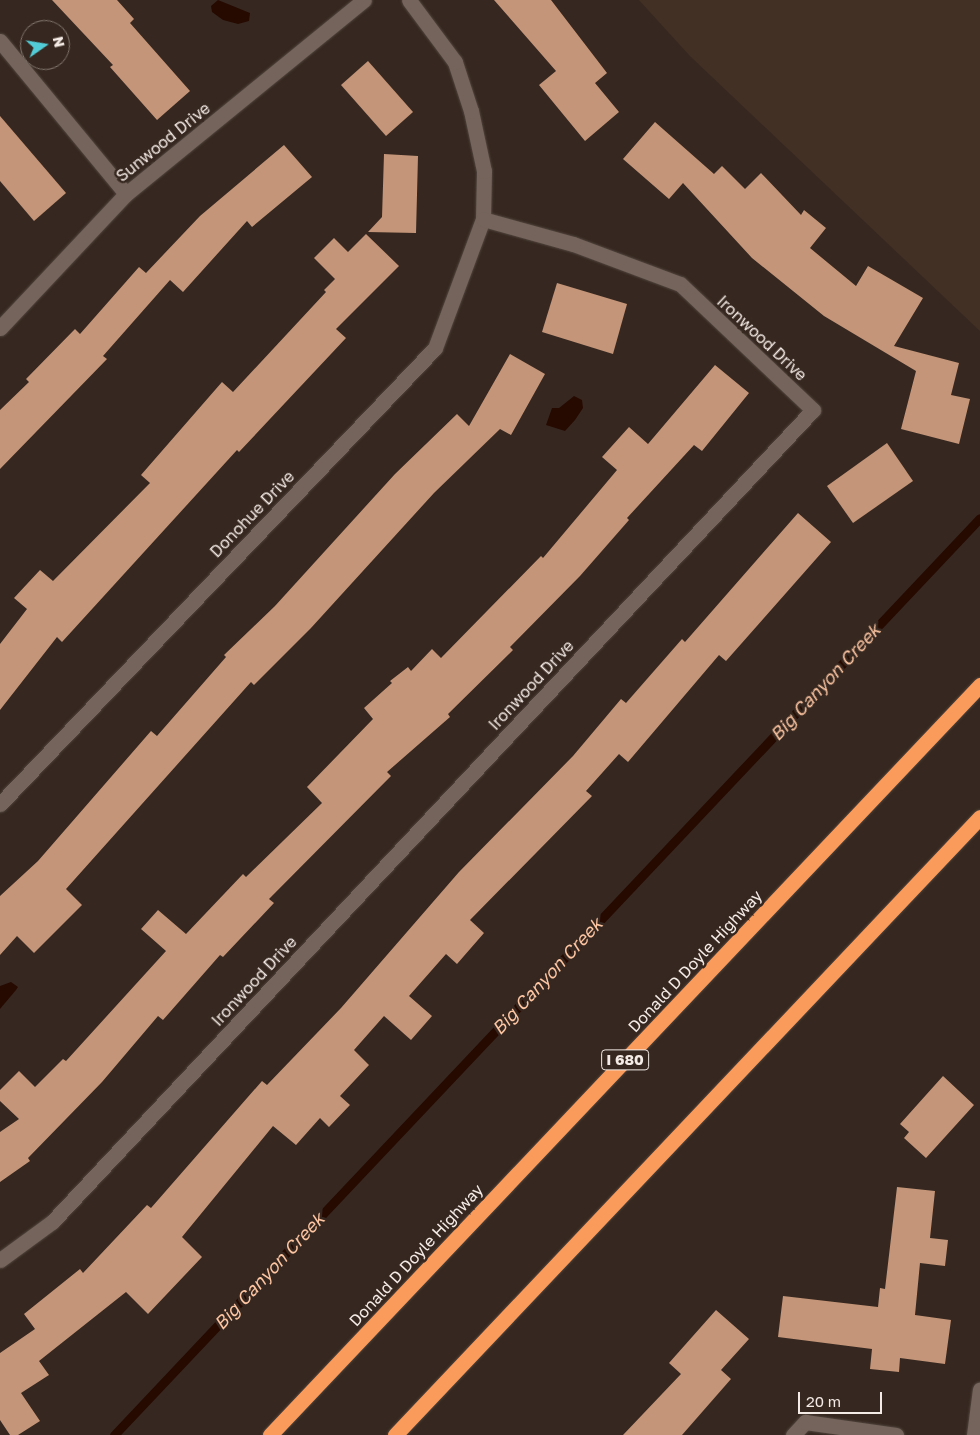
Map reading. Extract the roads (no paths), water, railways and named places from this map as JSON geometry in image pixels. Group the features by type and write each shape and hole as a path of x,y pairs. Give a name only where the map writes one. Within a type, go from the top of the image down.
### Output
{"highway":[{"name":"Donald D Doyle Highway","path":"270,1435 980,685"},
{"path":"395,1435 980,817"}],"street":[{"name":"Sunwood Drive","path":"0,328 126,194 364,0"},
{"name":"Donohue Drive","path":"0,804 435,348 483,219 484,172 471,111 458,70 409,0"},
{"path":"0,41 126,194"},
{"name":"Ironwood Drive","path":"0,1260 52,1222 813,410 680,284 573,244 483,219"},
{"path":"974,1435 980,1389"},
{"path":"793,1435 805,1422 896,1435"}],"waterway":[{"name":"Big Canyon Creek","path":"114,1435 980,518"}]}
